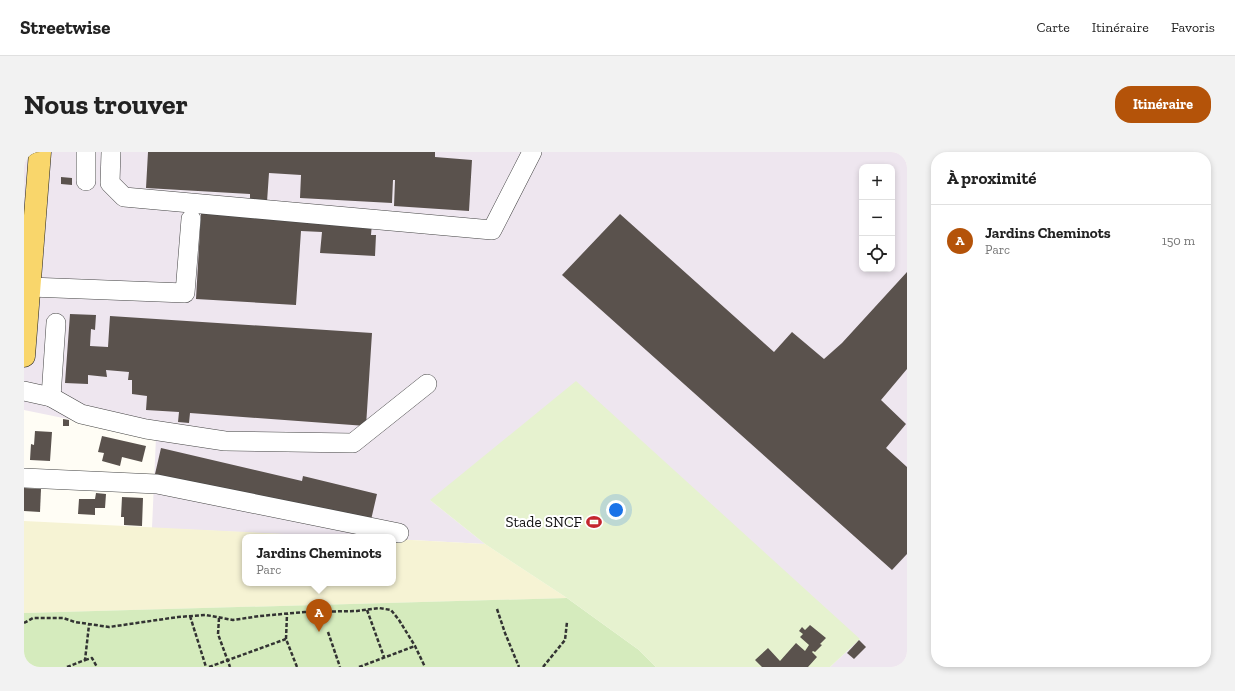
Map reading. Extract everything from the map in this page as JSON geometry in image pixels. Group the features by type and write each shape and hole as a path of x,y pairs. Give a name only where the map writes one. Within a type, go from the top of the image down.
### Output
{"main road":[{"path":"24,356 30,287 31,194 40,152"}],"lane":[{"path":"86,152 86,181"},
{"path":"111,152 110,183 124,197 492,230 532,152"},
{"path":"30,287 185,293 191,219"},
{"path":"50,397 56,323"},
{"path":"24,391 50,397 81,414 146,429 226,441 353,443 427,384"},
{"path":"24,478 157,484 399,533"}],"path":[{"path":"24,623 33,618 63,618 89,625 109,627 178,616 206,615 233,620 260,616 358,611 379,608 391,610 399,620 415,646 425,667"},
{"path":"497,609 517,667"},
{"path":"367,610 384,657"},
{"path":"287,614 286,639 297,667"},
{"path":"190,616 206,667"},
{"path":"219,618 218,634 230,667"},
{"path":"543,667 565,640 567,622"},
{"path":"85,660 89,625"},
{"path":"328,632 340,667"},
{"path":"209,667 286,639"},
{"path":"360,667 415,646"},
{"path":"67,667 92,658 97,667"}],"shaded area":[{"path":"24,152 907,152 907,667 830,667 860,639 430,500 485,544 396,539 396,534 282,534 152,528 156,437 24,410"},
{"path":"24,521 286,534 242,534 242,586 396,586 396,539 485,544 567,598 24,613"}],"green space":[{"name":"Stade SNCF","path":"576,381 860,639 830,667 656,667 639,650 567,598 485,544 430,500"},
{"path":"567,598 639,650 656,667 24,667 24,613"}],"building":[{"path":"148,152 435,152 435,157 472,160 469,211 394,206 395,180 393,180 392,203 300,198 301,175 269,173 267,202 250,201 250,194 146,188"},
{"path":"61,177 72,178 72,185 61,184"},
{"path":"201,212 372,223 371,235 376,235 375,256 320,253 322,232 301,231 296,305 196,299"},
{"path":"620,214 774,352 792,332 824,359 842,343 907,272 907,369 881,400 906,424 886,448 907,467 907,554 892,570 562,275"},
{"path":"70,314 96,315 95,330 91,329 90,346 108,347 110,316 372,333 366,426 190,413 189,423 178,422 179,412 146,410 147,396 132,394 132,380 128,380 129,372 106,370 107,377 88,375 88,384 65,383"},
{"path":"63,419 69,420 69,426 63,426"},
{"path":"35,431 52,432 50,461 30,460 31,444 34,445"},
{"path":"102,436 146,446 142,462 122,457 120,466 102,461 104,453 98,452"},
{"path":"161,448 302,481 303,476 377,494 371,520 306,509 155,474"},
{"path":"24,488 41,489 40,512 24,511"},
{"path":"96,493 106,494 105,508 95,508 95,515 78,514 79,499 95,499"},
{"path":"122,497 143,498 142,526 124,525 124,517 121,517"},
{"path":"810,625 826,638 815,652 812,652 817,657 808,667 762,667 755,660 768,648 780,661 796,643 805,651 809,645 800,637 803,634 799,631 802,627 805,630"},
{"path":"859,640 866,647 854,659 847,653"}],"place":[{"name":"Stade SNCF","path":"594,522"},
{"name":"Jardins Cheminots","path":"319,632"}]}
